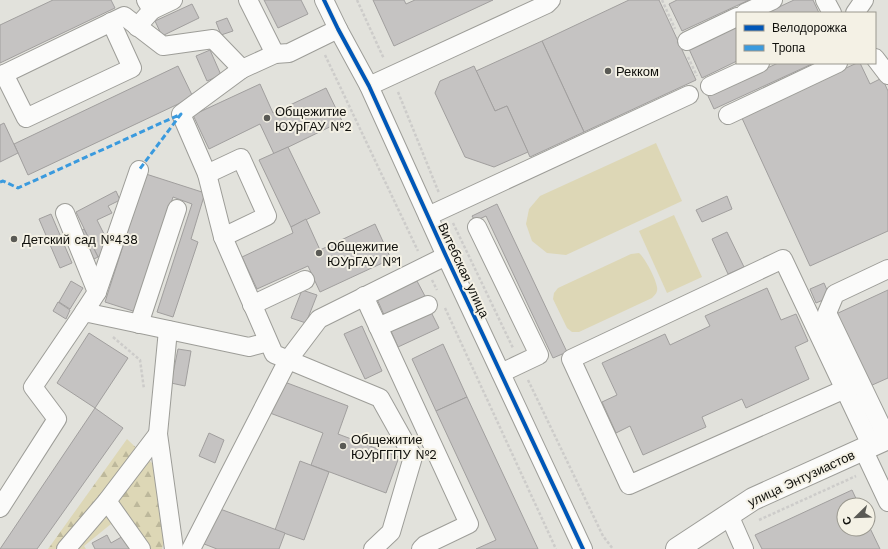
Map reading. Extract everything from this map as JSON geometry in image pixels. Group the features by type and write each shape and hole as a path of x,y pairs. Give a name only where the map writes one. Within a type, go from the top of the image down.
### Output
{"main road":[{"name":"улица Энтузиастов","path":"677,549 753,499 876,448"}],"street":[{"path":"137,27 149,5 173,0"},
{"path":"248,0 275,54"},
{"name":"Витебская улица","path":"324,0 338,30 369,86 500,373 583,549"},
{"path":"369,86 547,4 551,0"},
{"path":"748,12 773,0"},
{"path":"825,0 831,12"},
{"path":"856,12 864,0"},
{"path":"111,22 132,68 26,118 2,75 111,22 124,16 163,46 213,39 242,69"},
{"path":"686,41 736,17"},
{"path":"338,30 289,53 275,54 242,69 181,114 207,174 223,237 274,354 380,398 412,457 392,532 373,549"},
{"path":"876,59 888,75"},
{"path":"710,86 758,64"},
{"path":"728,115 836,64"},
{"path":"428,216 689,95"},
{"path":"207,174 241,158 267,216 223,237"},
{"path":"0,508 57,419 33,387 96,292 139,170"},
{"path":"139,324 177,209"},
{"path":"65,214 96,292"},
{"path":"477,227 538,355 500,373"},
{"path":"191,549 288,360 319,318 446,256"},
{"path":"845,390 629,485 571,359 783,259 845,390 876,448"},
{"path":"888,269 835,294 827,313 876,448 888,502"},
{"path":"252,305 305,280"},
{"path":"364,296 469,524 425,545 421,549"},
{"path":"378,327 428,305"},
{"path":"84,312 249,347 268,342"},
{"path":"168,330 158,434 174,549"},
{"path":"66,549 107,501 158,434"},
{"path":"107,501 141,549"},
{"path":"729,515 742,544"}],"path":[{"path":"112,336 140,360 144,390"},
{"path":"742,544 743,527 876,448"}],"green space":[{"path":"656,143 682,201 566,255 547,253 532,241 526,224 529,209 540,196"},
{"path":"674,215 702,277 667,293 639,231"},
{"path":"639,253 647,264 656,283 657,290 653,297 579,332 572,332 567,328 553,299 554,293 558,288 631,254"},
{"path":"127,439 153,464 165,539 162,549 146,549 111,524 84,546 86,549 48,549"}],"building":[{"path":"53,0 111,0 115,8 0,63 0,25"},
{"path":"264,0 301,0 308,14 278,28"},
{"path":"373,0 404,0 406,4 415,0 493,0 394,46"},
{"path":"629,0 659,0 696,80 584,132 542,41"},
{"path":"677,0 749,0 682,31 669,4"},
{"path":"794,0 813,0 819,12 768,12"},
{"path":"192,4 199,18 162,36 155,21"},
{"path":"227,18 233,31 221,35 216,22"},
{"path":"736,27 736,61 702,78 689,49"},
{"path":"542,41 584,132 530,157 507,106 495,111 476,71"},
{"path":"210,50 221,75 207,81 196,56"},
{"path":"776,64 812,64 714,109 708,96"},
{"path":"855,64 860,64 870,84 882,78 888,91 888,231 810,266 741,116"},
{"path":"178,66 193,97 28,175 14,144"},
{"path":"474,66 495,111 507,106 528,152 494,167 465,157 435,93 440,81"},
{"name":"Общежитие ЮУрГАУ №2","path":"260,84 273,113 326,88 342,121 274,154 260,124 209,149 193,115"},
{"path":"4,123 18,153 0,162 0,125"},
{"path":"288,147 320,213 291,227 259,160"},
{"path":"146,174 205,193 191,239 198,242 173,317 157,312 192,204 173,197 136,312 105,302"},
{"path":"116,191 120,200 108,206 112,213 97,220 105,236 102,237 109,251 98,257 76,212"},
{"path":"727,196 732,209 702,222 696,210"},
{"path":"497,204 567,352 553,358 486,216 475,221 472,216"},
{"path":"51,214 72,263 60,268 39,219"},
{"name":"Общежитие ЮУрГАУ №1","path":"306,219 320,250 375,224 391,259 320,292 308,266 257,289 242,257 293,233 291,227"},
{"path":"84,229 98,257 90,261 76,233"},
{"path":"727,232 744,267 728,274 712,239"},
{"path":"71,281 83,288 70,309 59,302"},
{"path":"417,281 426,298 385,317 377,299"},
{"path":"824,283 830,297 816,303 810,289"},
{"path":"767,288 781,320 796,314 808,341 795,347 809,379 746,408 742,399 702,417 706,427 643,455 630,426 616,433 602,402 617,395 602,363 665,334 670,345 710,326 705,316"},
{"path":"302,290 317,295 306,323 291,318"},
{"path":"888,290 888,378 870,386 836,314"},
{"path":"58,302 70,310 66,319 53,311"},
{"path":"431,312 439,328 398,347 391,331"},
{"path":"362,326 382,371 365,379 344,334"},
{"path":"89,333 128,358 95,408 57,383"},
{"path":"443,344 467,397 436,411 412,359"},
{"path":"178,349 191,351 185,386 171,383"},
{"name":"Общежитие ЮУрГГПУ №2","path":"282,381 348,406 338,434 399,457 386,493 311,465 323,433 270,413"},
{"path":"467,397 538,549 476,549 496,540 436,411"},
{"path":"95,408 123,428 37,549 0,549"},
{"path":"209,433 224,440 215,463 199,456"},
{"path":"300,461 329,472 304,540 275,530"},
{"path":"852,490 855,497 837,497"},
{"path":"836,497 836,537 874,537 880,549 762,549 755,535"},
{"path":"212,506 285,533 279,549 217,549 199,542"},
{"path":"107,535 111,543 125,535 133,549 95,549 92,543"}],"marked path":[{"path":"0,182 3,181 18,188 181,114 139,170"}],"cycle path":[{"path":"324,0 369,86 446,256 583,549"}],"place":[{"name":"Рекком","path":"608,71"},
{"name":"Общежитие ЮУрГАУ №2","path":"267,118"},
{"name":"Детский сад №438","path":"14,239"},
{"name":"Общежитие ЮУрГАУ №1","path":"319,253"},
{"name":"Общежитие ЮУрГГПУ №2","path":"343,446"}]}
